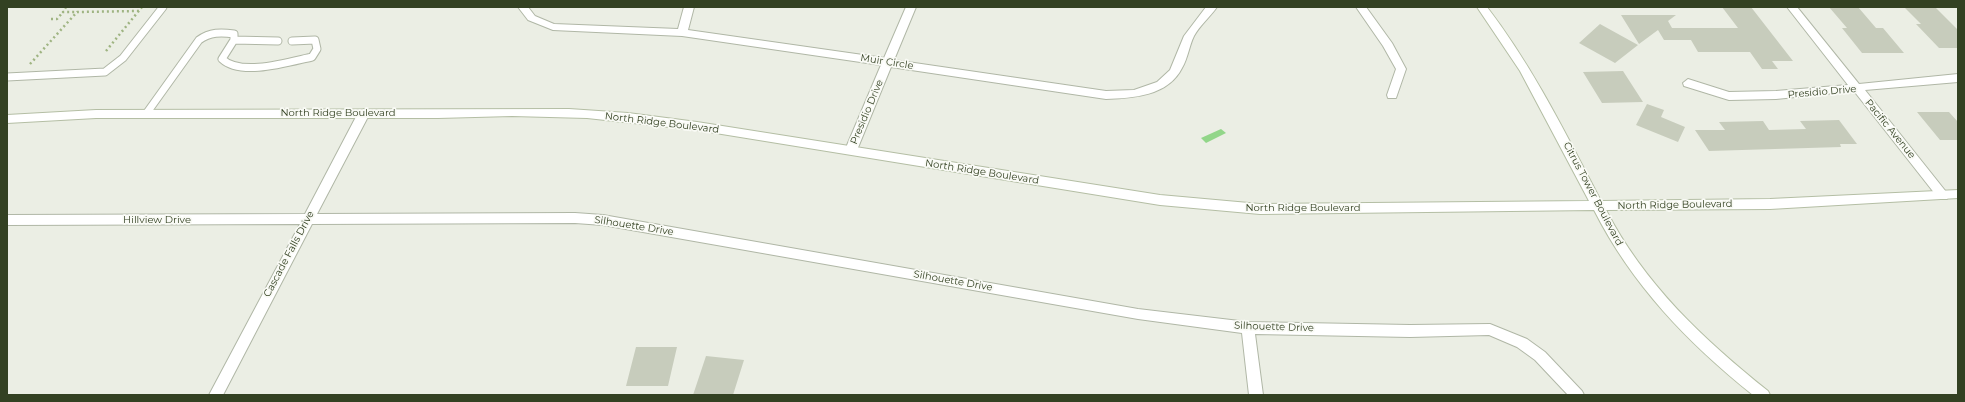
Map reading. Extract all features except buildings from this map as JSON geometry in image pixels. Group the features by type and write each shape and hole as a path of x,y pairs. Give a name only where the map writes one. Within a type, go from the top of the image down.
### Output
{"street":[{"name":"Muir Circle","path":"523,7 531,18 540,23 554,27 682,33 1106,95 1130,94 1155,88 1174,73 1192,31 1212,7"},
{"path":"682,33 689,7"},
{"name":"Presidio Drive","path":"851,150 911,7"},
{"path":"1361,7 1388,45 1401,69 1392,95"},
{"name":"Citrus Tower Boulevard","path":"1482,7 1499,27 1524,66 1616,240 1642,277 1663,303 1704,345 1763,395"},
{"name":"Pacific Avenue","path":"1792,7 1943,196"},
{"name":"Presidio Drive","path":"1688,83 1729,96 1794,95 1958,78"},
{"name":"North Ridge Boulevard","path":"7,119 57,116 146,114 500,112 585,114 625,117 851,150 1160,200 1260,209 1770,204 1943,196 1958,194"},
{"name":"Cascade Falls Drive","path":"216,395 364,113"},
{"name":"Silhouette Drive","path":"308,219 575,218 603,220 1138,314 1248,328 1410,331 1472,328 1490,330 1522,343 1534,352 1577,395"},
{"name":"Hillview Drive","path":"7,220 308,219"},
{"path":"1248,328 1256,395"}],"lane":[{"path":"7,77 106,72 123,58 163,7"},
{"path":"146,114 199,40 205,34 221,32 234,34 234,40 222,59 229,65 249,67 281,65 312,57 317,49 315,40 292,40"},
{"path":"234,40 278,41"}],"path":[{"path":"51,19 57,19 66,7"},
{"path":"106,51 142,7"},
{"path":"62,12 139,11"},
{"path":"19,76 77,12"}],"shaded area":[{"path":"1221,129 1226,133 1206,143 1201,138"}]}
